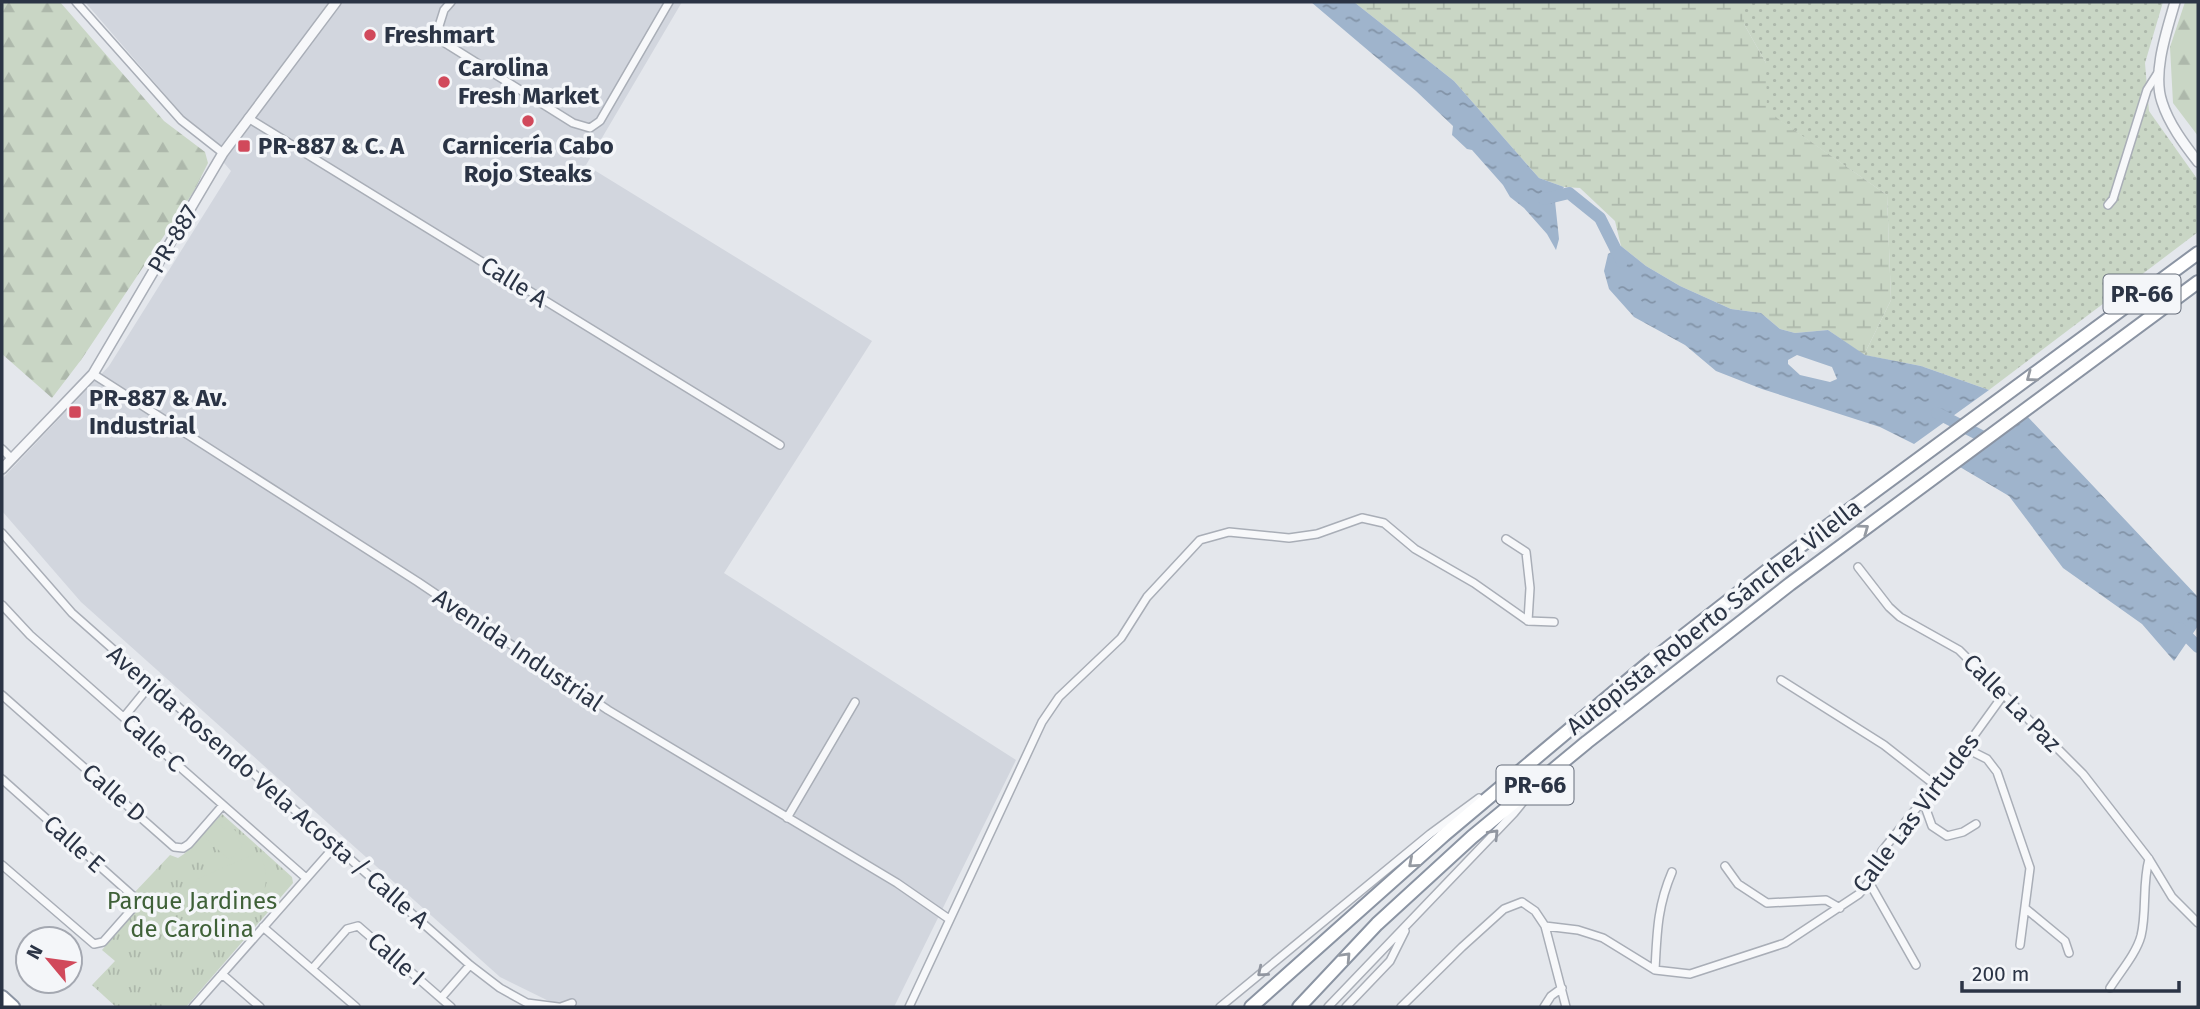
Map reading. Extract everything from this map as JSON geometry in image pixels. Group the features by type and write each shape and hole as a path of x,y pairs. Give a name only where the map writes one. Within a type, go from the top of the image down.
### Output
{"highway":[{"name":"Autopista Roberto Sánchez Vilella","path":"1251,1007 1528,763 1640,670 1768,570 2198,253"},
{"name":"Autopista Roberto Sánchez Vilella","path":"1299,1007 1377,924 1472,837 1641,698 1790,584 2198,282"},
{"path":"2,997 13,1007"}],"street":[{"path":"76,2 181,120 223,153"},
{"name":"PR-887","path":"2,469 93,374 223,153 336,2"},
{"path":"451,2 444,10 439,26 445,43 573,123 590,128 600,121 669,2"},
{"path":"2175,2 2164,38 2159,71 2161,99 2169,118 2198,162"},
{"path":"2108,205 2113,199 2147,90 2159,71"},
{"name":"Calle A","path":"248,118 780,445"},
{"name":"Avenida Industrial","path":"93,374 418,582 608,710 897,883 949,919"},
{"path":"2,449 12,459"},
{"path":"909,1007 1042,722 1059,697 1121,638 1147,597 1200,540 1229,532 1289,538 1317,534 1362,518 1384,523 1415,549 1474,583 1528,621 1554,622"},
{"name":"Avenida Rosendo Vela Acosta / Calle A","path":"2,533 72,613 470,965 499,988 527,1003 559,1007 572,1003"},
{"path":"1506,539 1527,552 1530,588 1528,621"},
{"name":"Calle La Paz","path":"1858,567 1889,607 1900,617 1959,650 2082,774 2149,859 2172,897 2198,923"},
{"name":"Calle C","path":"2,605 30,635 306,878"},
{"path":"1782,680 1884,745 1936,785"},
{"path":"124,716 151,684"},
{"name":"Calle Las Virtudes","path":"1545,926 1578,930 1603,938 1655,970 1690,974 1785,943 1840,908 1869,882 1882,851 1965,748 2004,694"},
{"name":"Calle D","path":"2,695 174,847 183,848 190,844 223,805"},
{"path":"787,818 855,702"},
{"path":"1965,748 1987,759 1997,772 2030,868 2021,945"},
{"path":"1220,1007 1430,834 1528,763"},
{"name":"Calle E","path":"2,779 133,896 133,908 103,942 94,944 2,865"},
{"path":"1328,1007 1514,813 1538,783"},
{"path":"1923,801 1932,826 1947,836 1963,832 1976,824"},
{"path":"193,1007 335,846"},
{"path":"2110,988 2141,936 2144,878 2149,859"},
{"path":"1725,866 1738,884 1767,903 1826,900 1840,908"},
{"path":"1655,970 1656,925 1672,872"},
{"path":"1869,882 1916,965"},
{"path":"1401,1007 1504,909 1521,902 1535,911 1545,926 1566,1007"},
{"path":"2025,908 2065,941 2068,953"},
{"path":"1346,1007 1390,961 1409,923"},
{"name":"Calle I","path":"312,969 347,929 358,926 451,1007"},
{"path":"263,927 356,1007"},
{"path":"441,998 470,965"},
{"path":"222,974 260,1007"},
{"path":"1544,1007 1551,996 1562,988"}],"shaded area":[{"path":"85,2 682,2 586,165 872,341 724,573 1016,760 894,1007 561,1007 500,977 81,602 2,511 2,479 109,366 231,171"}],"green space":[{"path":"2,2 60,2 164,121 205,152 208,163 194,191 81,360 52,398 2,354"},
{"path":"1354,2 1744,2 1744,24 1766,63 1767,111 1887,195 1891,300 1864,355 1828,330 1795,333 1780,329 1761,313 1731,309 1680,286 1646,266 1621,246 1615,221 1580,188 1564,187 1539,178 1454,81"},
{"path":"1744,2 2163,2 2145,63 2149,111 2198,180 2198,232 1989,390 1921,366 1864,355 1891,300 1887,195 1766,111 1766,63 1744,24"},
{"path":"2185,2 2198,2 2198,136 2173,103 2170,47"},
{"name":"Parque Jardines de Carolina","path":"222,814 292,877 293,883 186,1007 116,1007 92,985 115,961 102,950 130,915 134,907 134,893 170,855 178,858 184,854"},
{"path":"218,823 226,830 230,826 240,835 237,839 243,845 230,860 205,838"},
{"path":"260,852 266,875 263,893 248,917 228,937 195,885 197,879"}],"water":[{"path":"1311,2 1354,2 1454,81 1539,178 1564,187 1555,201 1559,239 1556,250 1547,234 1524,208 1510,197 1503,185 1472,150 1467,149 1452,135 1453,126"},
{"path":"1621,246 1646,266 1680,286 1731,309 1761,313 1780,329 1795,333 1828,330 1865,355 1921,366 1989,390 1914,444 1880,427 1762,389 1716,371 1685,345 1634,317 1609,289 1604,271 1608,254","holes":["1797,355 1832,367 1837,379 1830,382 1800,375 1788,364 1788,360"]},
{"path":"2027,416 2198,597 2198,626 2174,661 2142,624 2063,568 2009,496 1960,467"}],"waterway":[{"path":"1544,199 1569,193 1600,218 1622,262"},
{"path":"1937,413 1995,443"},
{"path":"2179,628 2198,647"}],"place":[{"name":"Freshmart","path":"370,35"},
{"name":"Carolina Fresh Market","path":"444,82"},
{"name":"Carnicería Cabo Rojo Steaks","path":"528,121"},
{"name":"PR-887 & C. A","path":"244,146"},
{"name":"PR-887 & Av. Industrial","path":"75,412"}]}
